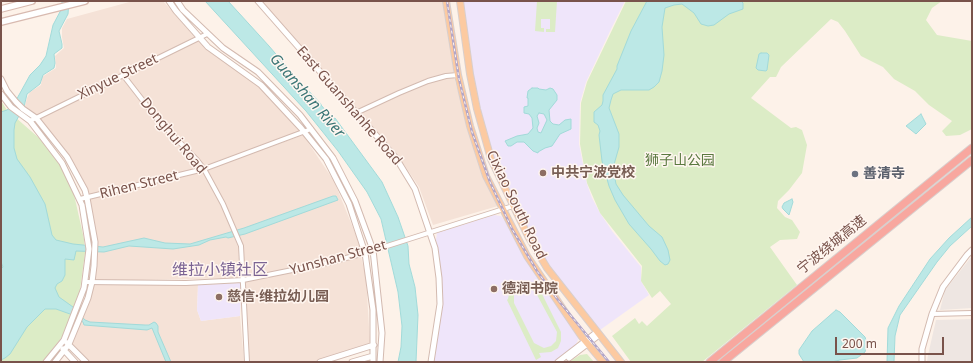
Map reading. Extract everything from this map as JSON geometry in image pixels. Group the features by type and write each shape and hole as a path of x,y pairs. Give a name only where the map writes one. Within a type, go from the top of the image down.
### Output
{"highway":[{"name":"宁波绕城高速","path":"713,360 972,148"},
{"name":"宁波绕城高速","path":"723,362 972,160"}],"main road":[{"path":"1,9 32,1"},
{"path":"1,22 85,1"},
{"name":"Cixiao South Road","path":"446,1 458,75 470,126 486,176 527,256 587,343 603,362"},
{"name":"Cixiao South Road","path":"460,1 470,74 491,159 528,236 546,268 621,362"}],"street":[{"path":"169,1 176,12 208,47 261,84 326,159 348,204 365,253 373,310 373,362"},
{"path":"177,1 183,10 222,48 258,72 300,115 333,158 340,170 355,201 373,250 382,333 380,362"},
{"name":"East Guanshanhe Road","path":"258,1 396,158 415,189 435,248 439,278 440,304 431,362"},
{"name":"Xinyue Street","path":"30,121 207,34"},
{"name":"Donghui Road","path":"123,75 158,120 204,169 223,204 241,246 247,362"},
{"path":"356,113 399,92 428,81 446,76 458,75"},
{"path":"1,79 7,91 16,102 36,118 67,157 85,190 87,198 94,242 92,282 88,298 68,344 54,362"},
{"path":"1,94 10,107 30,121 62,163 80,199 89,249 84,288 64,340 46,362"},
{"name":"Rihen Street","path":"80,199 204,169 311,129"},
{"name":"Yunshan Street","path":"85,282 186,283 243,280 327,263 365,253 513,206"},
{"path":"922,362 922,349 932,314 943,288 972,250"},
{"path":"932,314 972,313"},
{"path":"564,362 598,334"},
{"path":"64,340 86,362"},
{"path":"558,362 587,343"},
{"path":"60,345 75,362"},
{"path":"320,362 374,345"},
{"path":"352,362 373,356"}],"shaded area":[{"path":"133,1 163,1 195,37 36,116 25,106 30,92 41,85 42,77 56,68 55,56 64,48 62,28 67,19"},
{"path":"260,1 444,1 455,81 484,179 498,206 433,225 419,187 397,154"},
{"name":"中共宁波党校","path":"462,1 625,1 586,82 580,103 579,144 587,184 592,198 612,231 641,267 641,281 649,295 600,330 549,267 530,234 493,158 471,73"},
{"path":"199,39 260,86 300,131 204,167 198,158 159,118 125,75"},
{"path":"123,76 157,122 201,168 88,195 86,189 38,118"},
{"path":"303,135 334,181 358,240 361,252 245,278 243,245 225,203 206,170"},
{"path":"203,171 222,207 238,247 240,278 93,281 96,266 89,199"},
{"name":"德润书院","path":"494,215 501,216 507,224 538,279 577,333 578,340 575,346 553,362 434,362 443,298 436,240 437,233"},
{"path":"972,256 972,308 940,310 945,290"},
{"path":"361,257 366,277 370,344 315,362 249,362 245,282 326,266"},
{"path":"93,283 198,285 197,310 201,321 240,316 244,362 87,362 70,344"},
{"name":"慈信·维拉幼儿园","path":"241,283 240,316 201,321 197,310 198,285"},
{"path":"972,319 972,362 927,362 936,320"}],"green space":[{"path":"537,1 557,1 555,32 546,32 546,29 550,29 550,19 541,19 541,28 544,28 544,32 535,31"},
{"name":"狮子山公园","path":"626,1 942,1 932,8 926,20 937,35 972,41 972,129 960,135 946,136 942,131 952,121 929,105 915,91 894,79 883,67 861,56 838,22 831,19 781,67 776,77 770,77 751,98 791,128 796,127 802,130 807,145 802,173 778,201 777,208 785,217 792,220 800,232 797,239 780,240 770,247 797,285 702,362 631,362 612,336 635,318 639,324 642,321 647,326 671,304 660,291 652,298 641,281 642,266 600,213 587,183 580,144 581,103 587,82"},
{"path":"1,101 7,110 39,138 56,159 67,176 73,190 84,239 85,253 80,290 73,311 62,337 42,362 1,362"},
{"path":"521,282 531,282 537,286 561,332 561,341 558,348 551,352 539,353 541,357 536,360 507,300 514,286","holes":["522,287 529,287 536,293 557,332 556,341 551,346 544,348 534,343 514,303 514,294 516,291"]},
{"path":"587,354 594,362 569,362 580,355"}],"water":[{"path":"62,1 69,1 68,14 59,31 62,48 54,54 54,68 43,75 40,84 27,94 24,107 15,123 14,130 14,148 17,159 30,177 45,204 52,235 56,240 73,244 103,247 144,238 165,243 190,244 244,228 333,196 336,196 338,200 245,234 210,240 199,245 173,249 129,246 104,252 76,251 74,260 65,259 65,275 62,281 57,284 55,288 59,297 73,307 85,320 90,322 145,325 149,325 154,322 156,323 158,326 158,332 171,362 166,362 152,328 147,330 84,325 83,322 70,314 56,309 45,309 27,327 10,354 1,360 1,269 3,267 1,262 1,112 7,110 14,104 30,75 40,65 46,56 53,25 62,8"},
{"name":"Guanshan River","path":"205,1 228,1 333,119 335,118 382,182 398,217 408,246 409,264 415,287 418,315 416,362 398,362 401,347 402,326 398,292 381,219 367,192 338,151 306,111"},
{"path":"647,1 741,1 743,3 743,9 729,14 714,25 708,26 701,24 694,13 682,4 665,8 662,27 664,55 659,82 649,90 621,90 613,94 611,100 609,108 619,134 619,147 613,168 616,184 623,195 649,226 662,237 668,250 670,260 668,264 665,265 629,224 615,200 609,186 602,161 599,135 600,131 598,125 594,122 594,112 602,105 603,95 617,69 631,31"},
{"path":"767,53 769,55 766,71 758,70 756,68 759,54"},
{"path":"532,88 546,90 550,88 553,89 557,95 557,100 549,110 550,121 553,124 559,125 565,120 571,119 571,129 560,134 552,146 545,148 538,153 533,151 524,142 517,142 511,146 508,146 505,141 517,136 528,134 533,128 532,118 529,114 524,113 524,107 528,106 528,91","holes":["539,113 544,114 547,120 541,133 538,132 537,128 539,123 537,116"]},
{"path":"921,114 926,124 916,134 906,126"},
{"path":"792,199 793,202 789,215 782,207 784,203"},
{"path":"972,217 972,226 950,246 937,262 900,315 895,336 894,362 887,362 888,328 899,306 930,259 949,238"},
{"path":"836,310 840,312 865,337 867,343 865,352 857,358 832,362 804,362 799,354 799,350 812,331"}],"railway":[{"path":"447,1 459,79 472,132 490,182 512,229 537,271 558,300 609,362"}],"place":[{"name":"中共宁波党校","path":"543,173"},
{"name":"善清寺","path":"855,174"},
{"name":"德润书院","path":"494,289"},
{"name":"慈信·维拉幼儿园","path":"219,297"}],"district":[{"name":"维拉小镇社区","path":"220,270"}]}
